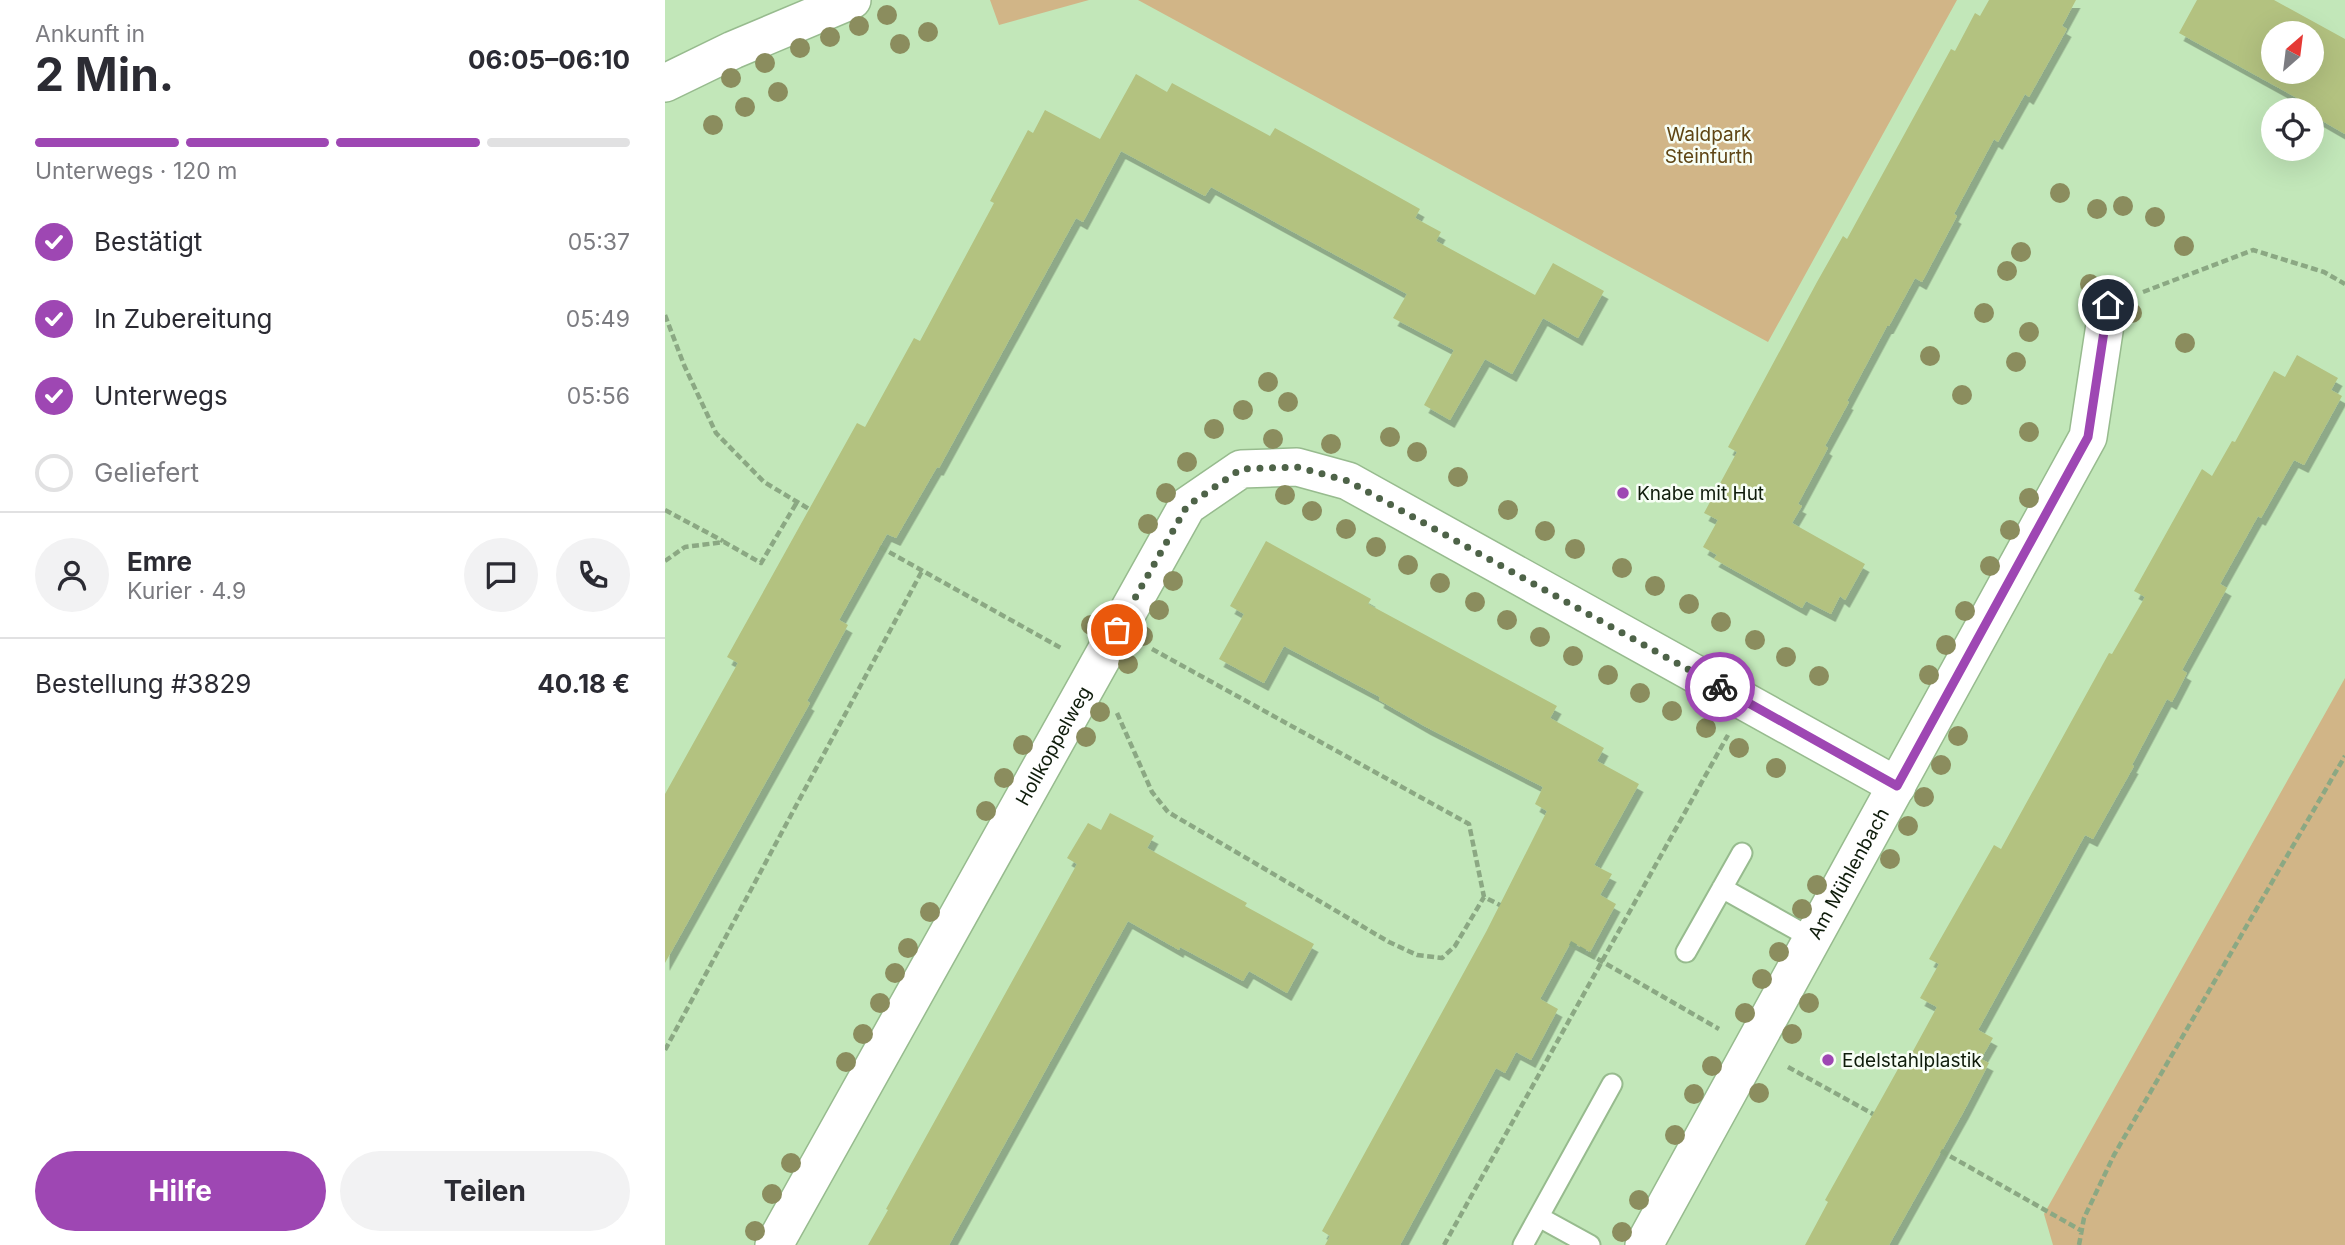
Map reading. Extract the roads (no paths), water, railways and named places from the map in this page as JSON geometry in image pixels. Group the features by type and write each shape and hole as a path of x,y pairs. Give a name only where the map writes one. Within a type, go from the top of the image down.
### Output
{"street":[{"path":"665,83 733,50 852,0"},
{"name":"Am Mühlenbach","path":"1644,1245 2088,437 2108,305"},
{"name":"Hollkoppelweg","path":"774,1245 1187,506 1241,469 1297,467 1348,481 1897,786"}],"lane":[{"path":"1686,952 1742,853"},
{"path":"1723,888 1813,939"},
{"path":"1523,1245 1612,1084"},
{"path":"1539,1217 1590,1245"}],"place":[{"name":"Knabe mit Hut","path":"1623,493"},
{"name":"Edelstahlplastik","path":"1828,1060"}],"park label":[{"name":"Waldpark Steinfurth","path":"1709,145"}]}
